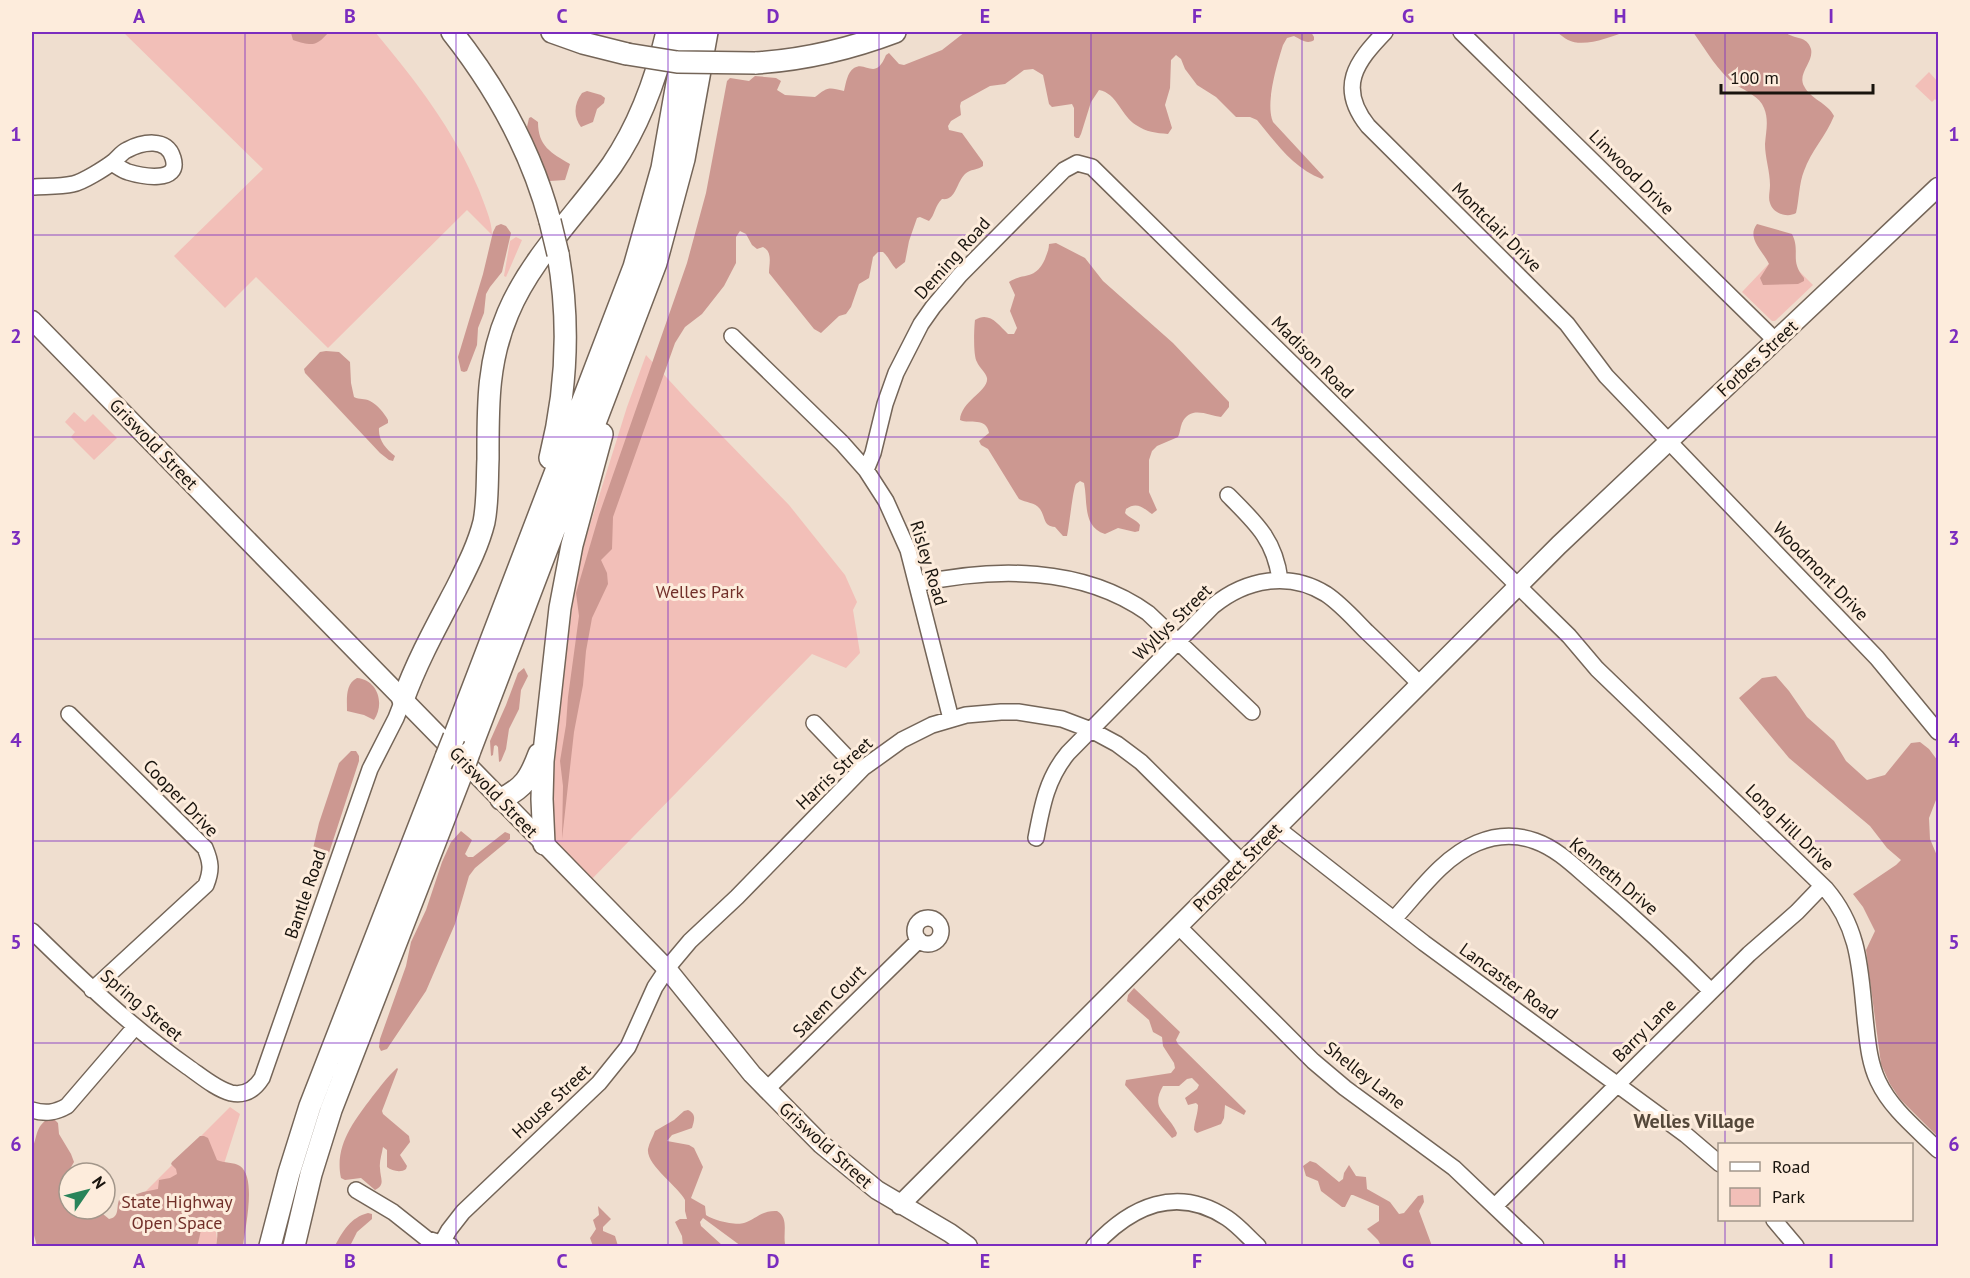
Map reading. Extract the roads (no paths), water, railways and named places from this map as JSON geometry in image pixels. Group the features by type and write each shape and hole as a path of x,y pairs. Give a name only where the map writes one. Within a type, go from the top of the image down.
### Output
{"highway":[{"path":"452,32 488,82 519,135 537,177 558,254 565,311 564,386 555,439 532,535"},
{"path":"552,32 589,45 629,49"},
{"path":"587,32 666,61 694,63 814,56 896,32"},
{"path":"403,700 412,675 469,564 481,532 487,498 489,379 503,324 527,278 606,172 628,138 652,85 667,32"},
{"path":"270,1246 289,1173 313,1098 623,299 645,232 666,150 686,32"},
{"path":"294,1246 311,1174 331,1110 649,283 667,226 692,119 707,32"},
{"path":"755,58 859,32"},
{"path":"544,844 542,799 544,743 564,582 600,441 604,422 605,397"},
{"path":"501,799 525,783 544,743"}],"main road":[{"name":"Forbes Street","path":"1575,529 1938,187"},
{"name":"Griswold Street","path":"32,320 667,969 742,1063 801,1125 853,1172 900,1205 950,1233 968,1246"},
{"name":"Prospect Street","path":"900,1205 1575,529"}],"street":[{"name":"Montclair Drive","path":"1385,32 1365,52 1354,74 1354,98 1363,120 1568,324 1606,376 1670,440"},
{"name":"Linwood Drive","path":"1461,32 1775,340"},
{"path":"32,187 74,184 112,163"},
{"name":"Deming Road","path":"866,470 896,373 910,342 933,307 960,274 1060,173 1077,163"},
{"name":"Madison Road","path":"1077,163 1087,164 1097,171 1518,586"},
{"name":"Risley Road","path":"732,336 842,443 866,470 894,516 908,550 951,719"},
{"name":"Woodmont Drive","path":"1670,440 1877,658 1938,732"},
{"path":"1228,495 1255,521 1267,538 1275,557 1280,580"},
{"path":"917,584 958,577 1002,574 1040,575 1078,581 1108,590 1136,604 1148,613 1252,712"},
{"name":"Wyllys Street","path":"1036,837 1043,802 1052,776 1068,753 1213,606 1229,594 1256,583 1280,580 1309,586 1333,599 1420,684"},
{"name":"Long Hill Drive","path":"1518,586 1569,636 1597,669 1822,886 1841,909 1851,931 1857,956 1868,1049 1878,1081 1897,1110 1938,1150"},
{"name":"Bantle Road","path":"238,1094 251,1089 262,1078 370,769 403,700"},
{"name":"Harris Street","path":"667,969 690,941 737,897 860,771 902,740 932,725 983,713 1018,712 1055,718 1091,730 1117,744 1141,762 1242,862"},
{"name":"Cooper Drive","path":"69,714 205,848 211,861 211,872 206,885 92,990"},
{"path":"814,723 860,771"},
{"name":"Lancaster Road","path":"1277,828 1394,919 1686,1135 1718,1163"},
{"name":"Kenneth Drive","path":"1394,919 1449,862 1464,850 1478,842 1501,836 1527,839 1545,845 1562,856 1650,931 1711,992"},
{"name":"Barry Lane","path":"1495,1206 1765,939 1797,912 1822,886"},
{"name":"Shelley Lane","path":"1178,926 1313,1060 1345,1088 1434,1151 1474,1185 1536,1246"},
{"name":"Spring Street","path":"32,931 92,990 135,1027 208,1081 225,1091 238,1094"},
{"name":"Salem Court","path":"766,1090 919,940"},
{"name":"House Street","path":"444,1246 449,1230 463,1212 599,1083 615,1065 632,1039 651,994 667,969"},
{"path":"32,1110 56,1112 67,1106 135,1027"},
{"path":"356,1190 393,1212 427,1239 444,1246"},
{"path":"1094,1246 1128,1216 1149,1206 1172,1202 1195,1205 1216,1212 1234,1224 1258,1246"},
{"path":"1775,1221 1796,1246"}],"district":[{"name":"Welles Village","path":"1694,1121"}],"park label":[{"name":"Welles Park","path":"700,591"},
{"name":"State Highway Open Space","path":"177,1211"}]}
